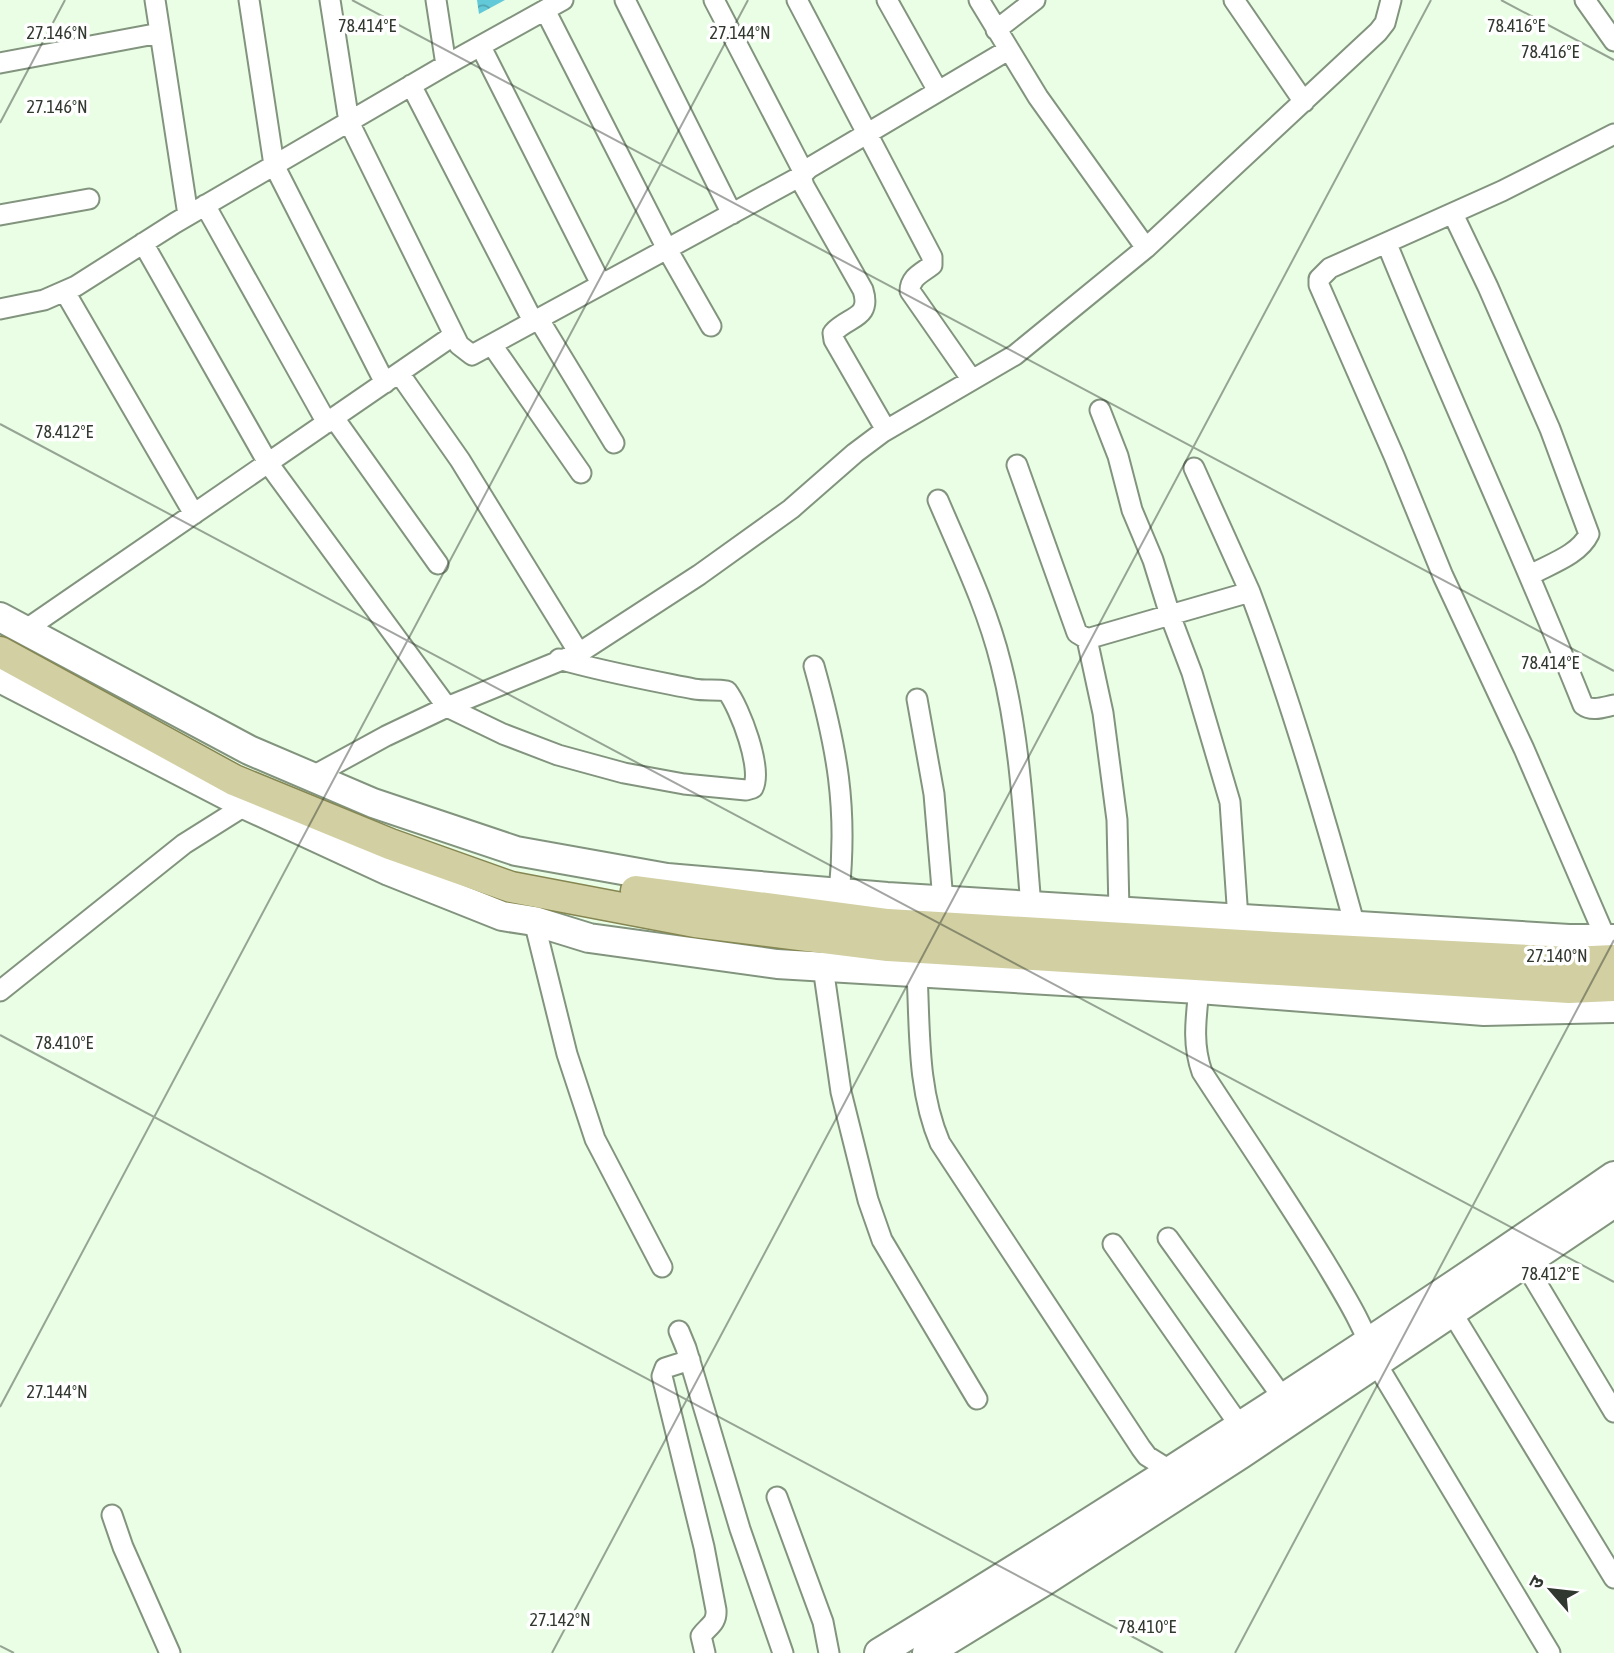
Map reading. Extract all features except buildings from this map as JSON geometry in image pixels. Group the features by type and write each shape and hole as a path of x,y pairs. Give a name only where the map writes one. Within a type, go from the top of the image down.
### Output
{"main road":[{"path":"0,617 13,633 244,767 370,822 509,868 663,896 888,924 1570,962 1611,946"},
{"path":"13,633 249,750 385,807 516,850 667,878 943,901 1569,939 1611,946"},
{"path":"0,652 234,780 390,844 512,887 695,922 888,946 1570,988 1614,986"},
{"path":"0,678 246,805 389,871 502,916 534,921 589,938 777,964 1199,989 1484,1011 1614,1009"},
{"path":"927,1653 1046,1580 1373,1352 1614,1176"},
{"path":"879,1653 1283,1398 1451,1311 1614,1203"}],"street":[{"path":"155,0 196,210 330,420 438,564"},
{"path":"250,0 274,166 392,378 460,460 579,653"},
{"path":"330,0 349,122 454,335 465,352 471,355 732,214 1008,50"},
{"path":"436,0 446,65"},
{"path":"0,309 29,304 65,292 196,210 563,0"},
{"path":"625,0 732,214"},
{"path":"713,0 802,174 804,186 863,290 867,302 864,310 838,327 833,333 834,340 886,430"},
{"path":"797,0 932,257 932,265 910,283 910,291 972,380"},
{"path":"887,0 938,91"},
{"path":"979,0 1038,97 1146,248"},
{"path":"996,30 1035,0"},
{"path":"1234,0 1304,102"},
{"path":"313,776 386,736 447,707 579,653 791,509 855,453 886,430 1015,355 1146,248 1304,102 1378,32 1385,23 1391,0"},
{"path":"1585,0 1614,41"},
{"path":"545,10 667,249 711,326"},
{"path":"0,63 160,33"},
{"path":"481,47 601,284"},
{"path":"411,85 535,319 614,443"},
{"path":"1611,946 1524,749 1443,576 1394,456 1320,289 1319,279 1330,268 1453,214 1614,134"},
{"path":"0,215 89,199"},
{"path":"1453,214 1550,429 1588,534 1585,542 1575,551 1530,575"},
{"path":"143,243 268,463 447,707 529,745 624,773 684,784 747,790 753,788 756,772 750,743 726,691 702,690 600,671 559,659"},
{"path":"1387,244 1440,374 1494,490 1583,705 1597,709 1614,705"},
{"path":"65,292 194,514"},
{"path":"13,633 194,514 454,335"},
{"path":"492,345 581,473"},
{"path":"1100,410 1118,456 1132,510 1153,559 1192,673 1230,802 1238,919"},
{"path":"1017,465 1077,634 1087,639 1250,592"},
{"path":"1194,468 1250,592 1270,645 1328,826 1355,926"},
{"path":"938,500 986,612 1002,664 1019,778 1031,906"},
{"path":"1087,639 1103,713 1112,773 1117,820 1119,912"},
{"path":"814,666 836,754 841,786 844,849 839,893"},
{"path":"917,699 934,794 943,901"},
{"path":"0,991 184,844 246,805"},
{"path":"534,921 567,1054 595,1139 662,1267"},
{"path":"823,967 841,1092 868,1200 882,1240 977,1399"},
{"path":"917,973 926,1100 940,1143 1141,1448 1147,1456 1171,1471"},
{"path":"1199,989 1194,1041 1202,1072 1294,1210 1373,1352 1550,1653"},
{"path":"1168,1238 1283,1398"},
{"path":"1113,1244 1240,1426"},
{"path":"1524,1262 1614,1412"},
{"path":"1451,1311 1614,1578"},
{"path":"679,1331 740,1529 783,1653"},
{"path":"690,1360 670,1365 662,1371 662,1376 704,1547 716,1610 717,1618 701,1636 705,1653"},
{"path":"777,1497 823,1622 829,1653"},
{"path":"112,1515 170,1653"}],"water":[{"path":"477,0 505,0 479,14"}]}
